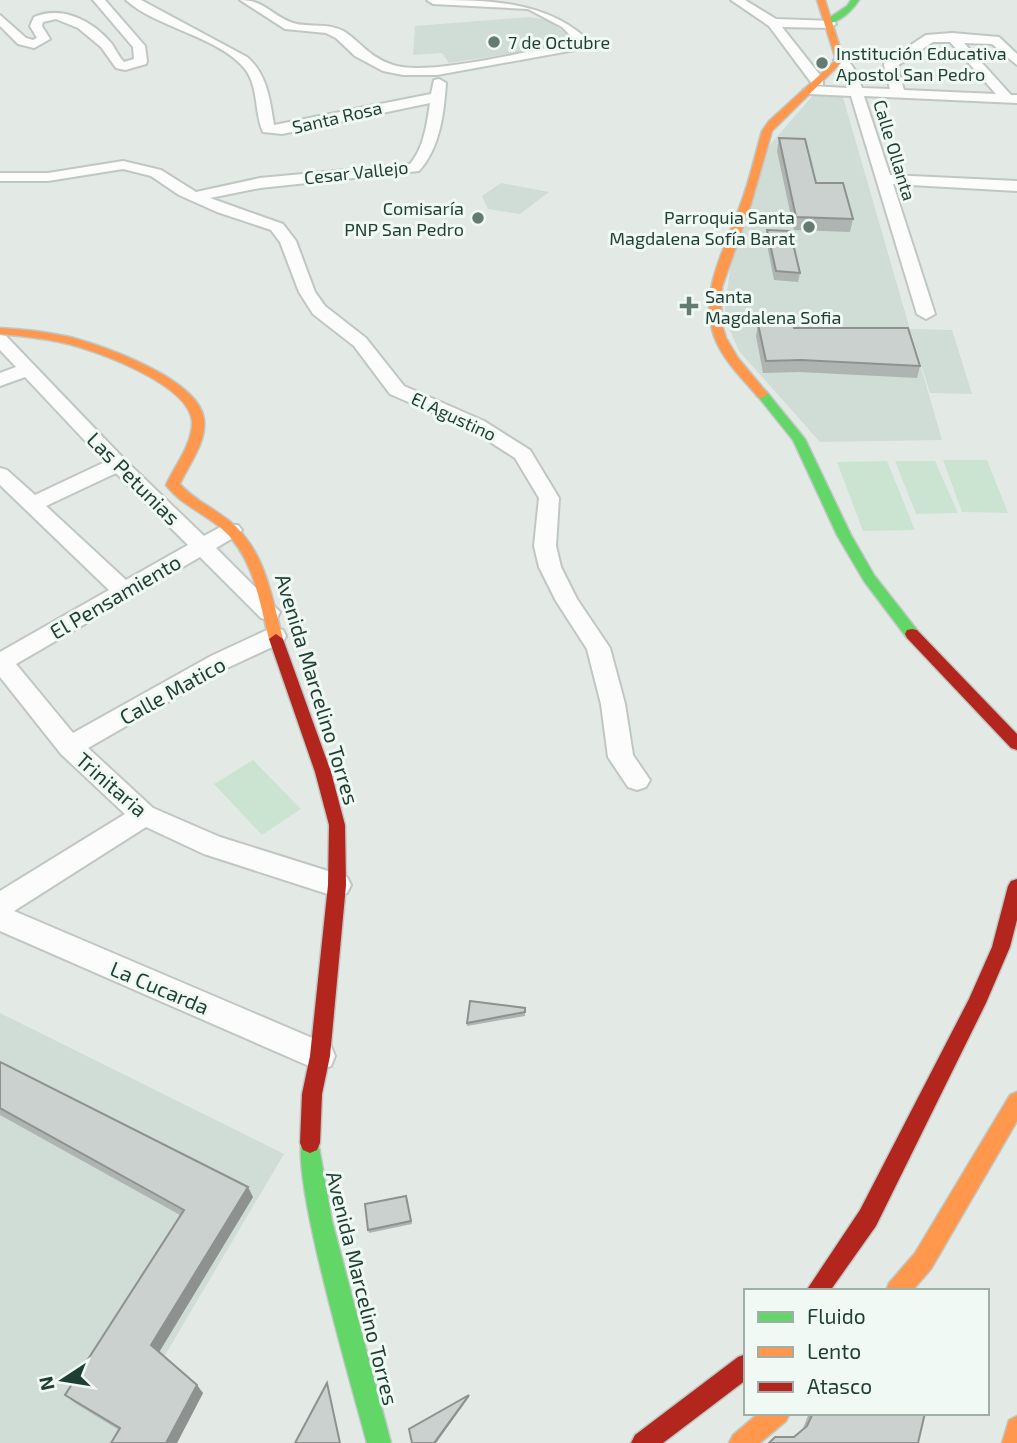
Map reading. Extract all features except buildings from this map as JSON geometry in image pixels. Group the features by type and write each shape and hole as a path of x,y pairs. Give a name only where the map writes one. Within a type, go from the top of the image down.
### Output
{"street":[{"path":"0,19 22,41 34,44 44,39 36,26 38,20 53,15 65,16 107,46 110,56 118,64 129,65 141,61 139,46 99,0"},
{"name":"Santa Rosa","path":"132,0 250,65 263,102 268,129 282,130 438,96"},
{"path":"246,0 289,26 340,34 359,53 388,68 403,71 437,71 586,44 566,24 530,6 433,0"},
{"path":"737,0 774,23 814,86 856,92 1012,99"},
{"name":"Calle Ollanta","path":"821,0 841,60 850,72 926,314"},
{"path":"774,23 829,23 850,8 855,0"},
{"path":"952,37 1012,99"},
{"path":"898,94 890,69 892,61 930,38 995,40 1017,61"},
{"path":"841,60 767,131 746,203 720,272 714,304 716,323 732,358 789,425 808,454 844,535 869,578 904,625 1017,744"},
{"name":"Cesar Vallejo","path":"197,196 271,181 414,168 421,162 438,96 440,84 437,71"},
{"name":"El Agustino","path":"0,177 48,177 123,165 156,173 184,192 222,209 277,227 288,241 307,292 319,310 360,342 397,390 484,428 523,454 549,498 545,546 550,567 567,601 598,648 613,704 621,757 637,780"},
{"path":"884,179 1017,186"},
{"name":"Avenida Marcelino Torres","path":"0,331 19,330 59,337 120,356 145,367 195,406 199,423 173,485 186,500 215,517 230,530 253,556 258,567 273,624 323,772 337,825 337,885 320,1056 312,1094 310,1158 321,1221 379,1443"},
{"name":"Las Petunias","path":"0,340 118,464 202,546 273,624"},
{"path":"0,380 27,369"},
{"path":"31,505 118,464"},
{"path":"0,474 123,590"},
{"name":"El Pensamiento","path":"0,662 230,530"},
{"name":"Calle Matico","path":"70,747 219,662 273,624"},
{"name":"Trinitaria","path":"0,662 70,747 145,816 213,846 337,885"},
{"path":"0,906 145,816"},
{"path":"818,1289 868,1218 977,1003 1001,947 1017,886"},
{"name":"La Cucarda","path":"0,918 320,1056"},
{"path":"899,1289 923,1261 1017,1102"},
{"path":"643,1443 744,1367"},
{"path":"741,1443 776,1415"},
{"path":"1014,1443 1017,1428"}],"shaded area":[{"name":"7 de Octubre","path":"530,17 547,20 575,40 574,44 449,63 442,53 413,55 415,26"},
{"path":"814,94 842,94 942,440 820,442 739,351 724,317 733,244 769,146"},
{"path":"501,183 549,192 520,214 488,209 482,196"},
{"path":"910,329 952,330 972,394 930,393"},
{"path":"0,1013 284,1154 113,1443 0,1443"}],"green space":[{"path":"943,460 987,460 1008,513 962,512"},
{"path":"887,461 915,530 863,531 837,462"},
{"path":"895,461 935,461 958,513 916,514"},
{"path":"253,760 301,809 262,835 214,784"}],"traffic: fast":[{"path":"829,22 850,8 855,0"},
{"path":"762,394 799,439 844,535 869,578 912,634"},
{"path":"310,1143 321,1221 379,1443"}],"traffic: slow":[{"path":"762,394 720,338 715,321 716,287 746,204 767,131 772,123 840,60 821,0"},
{"path":"0,331 67,340 108,353 148,372 187,399 197,414 198,428 193,445 173,485 193,503 228,527 248,551 260,579 276,639"},
{"path":"899,1289 923,1261 1017,1102"},
{"path":"741,1443 776,1415"},
{"path":"1014,1443 1017,1428"}],"traffic: jam":[{"path":"912,634 1017,744"},
{"path":"276,639 323,772 337,825 337,885 320,1056 312,1094 310,1143"},
{"path":"818,1289 868,1218 977,1003 1001,947 1017,886"},
{"path":"643,1443 744,1367"}],"place":[{"name":"7 de Octubre","path":"494,42"},
{"name":"Institución Educativa Apostol San Pedro","path":"822,63"},
{"name":"Comisaría PNP San Pedro","path":"478,218"},
{"name":"Parroquia Santa Magdalena Sofía Barat","path":"809,227"},
{"name":"Santa Magdalena Sofia","path":"689,306"}]}
